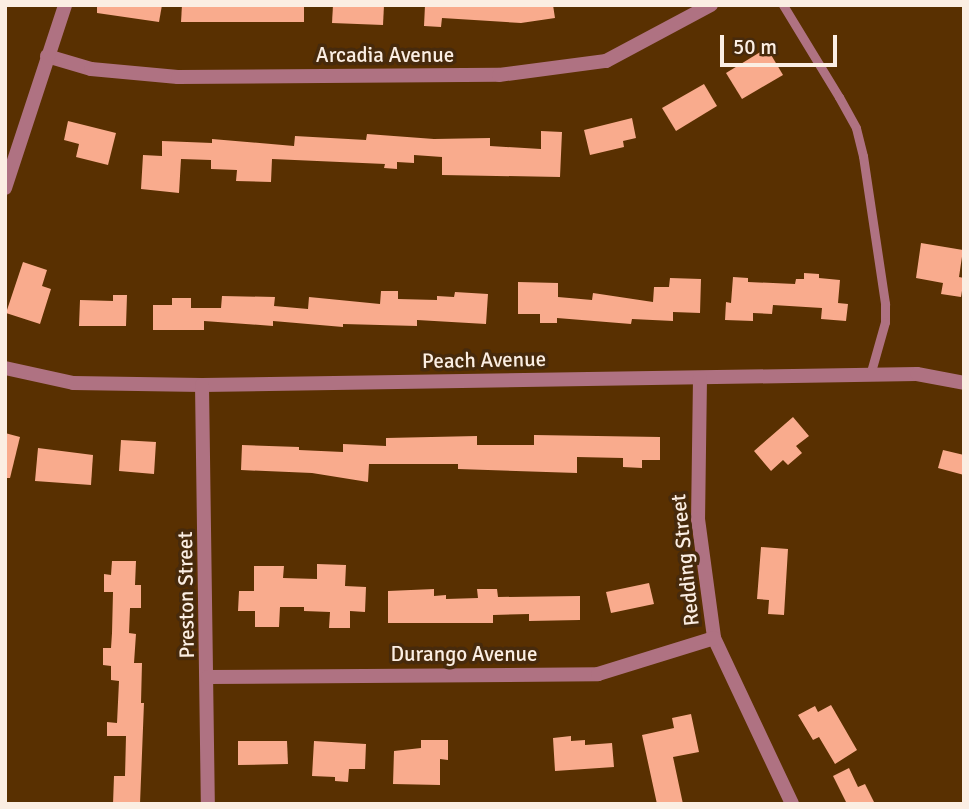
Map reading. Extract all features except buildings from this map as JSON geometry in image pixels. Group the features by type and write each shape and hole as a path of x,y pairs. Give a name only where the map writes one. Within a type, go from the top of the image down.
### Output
{"street":[{"path":"5,188 65,5"},
{"name":"Arcadia Avenue","path":"47,56 91,69 178,77 499,75 606,61 696,16 711,5"},
{"name":"Peach Avenue","path":"5,368 73,383 202,385 917,374 964,383"},
{"name":"Redding Street","path":"700,378 698,519 714,638 792,804"},
{"name":"Preston Street","path":"202,385 208,804"},
{"name":"Durango Avenue","path":"208,677 598,674 714,638"}],"lane":[{"path":"783,5 845,107 856,128 863,156 885,304 885,322 870,375"}]}
